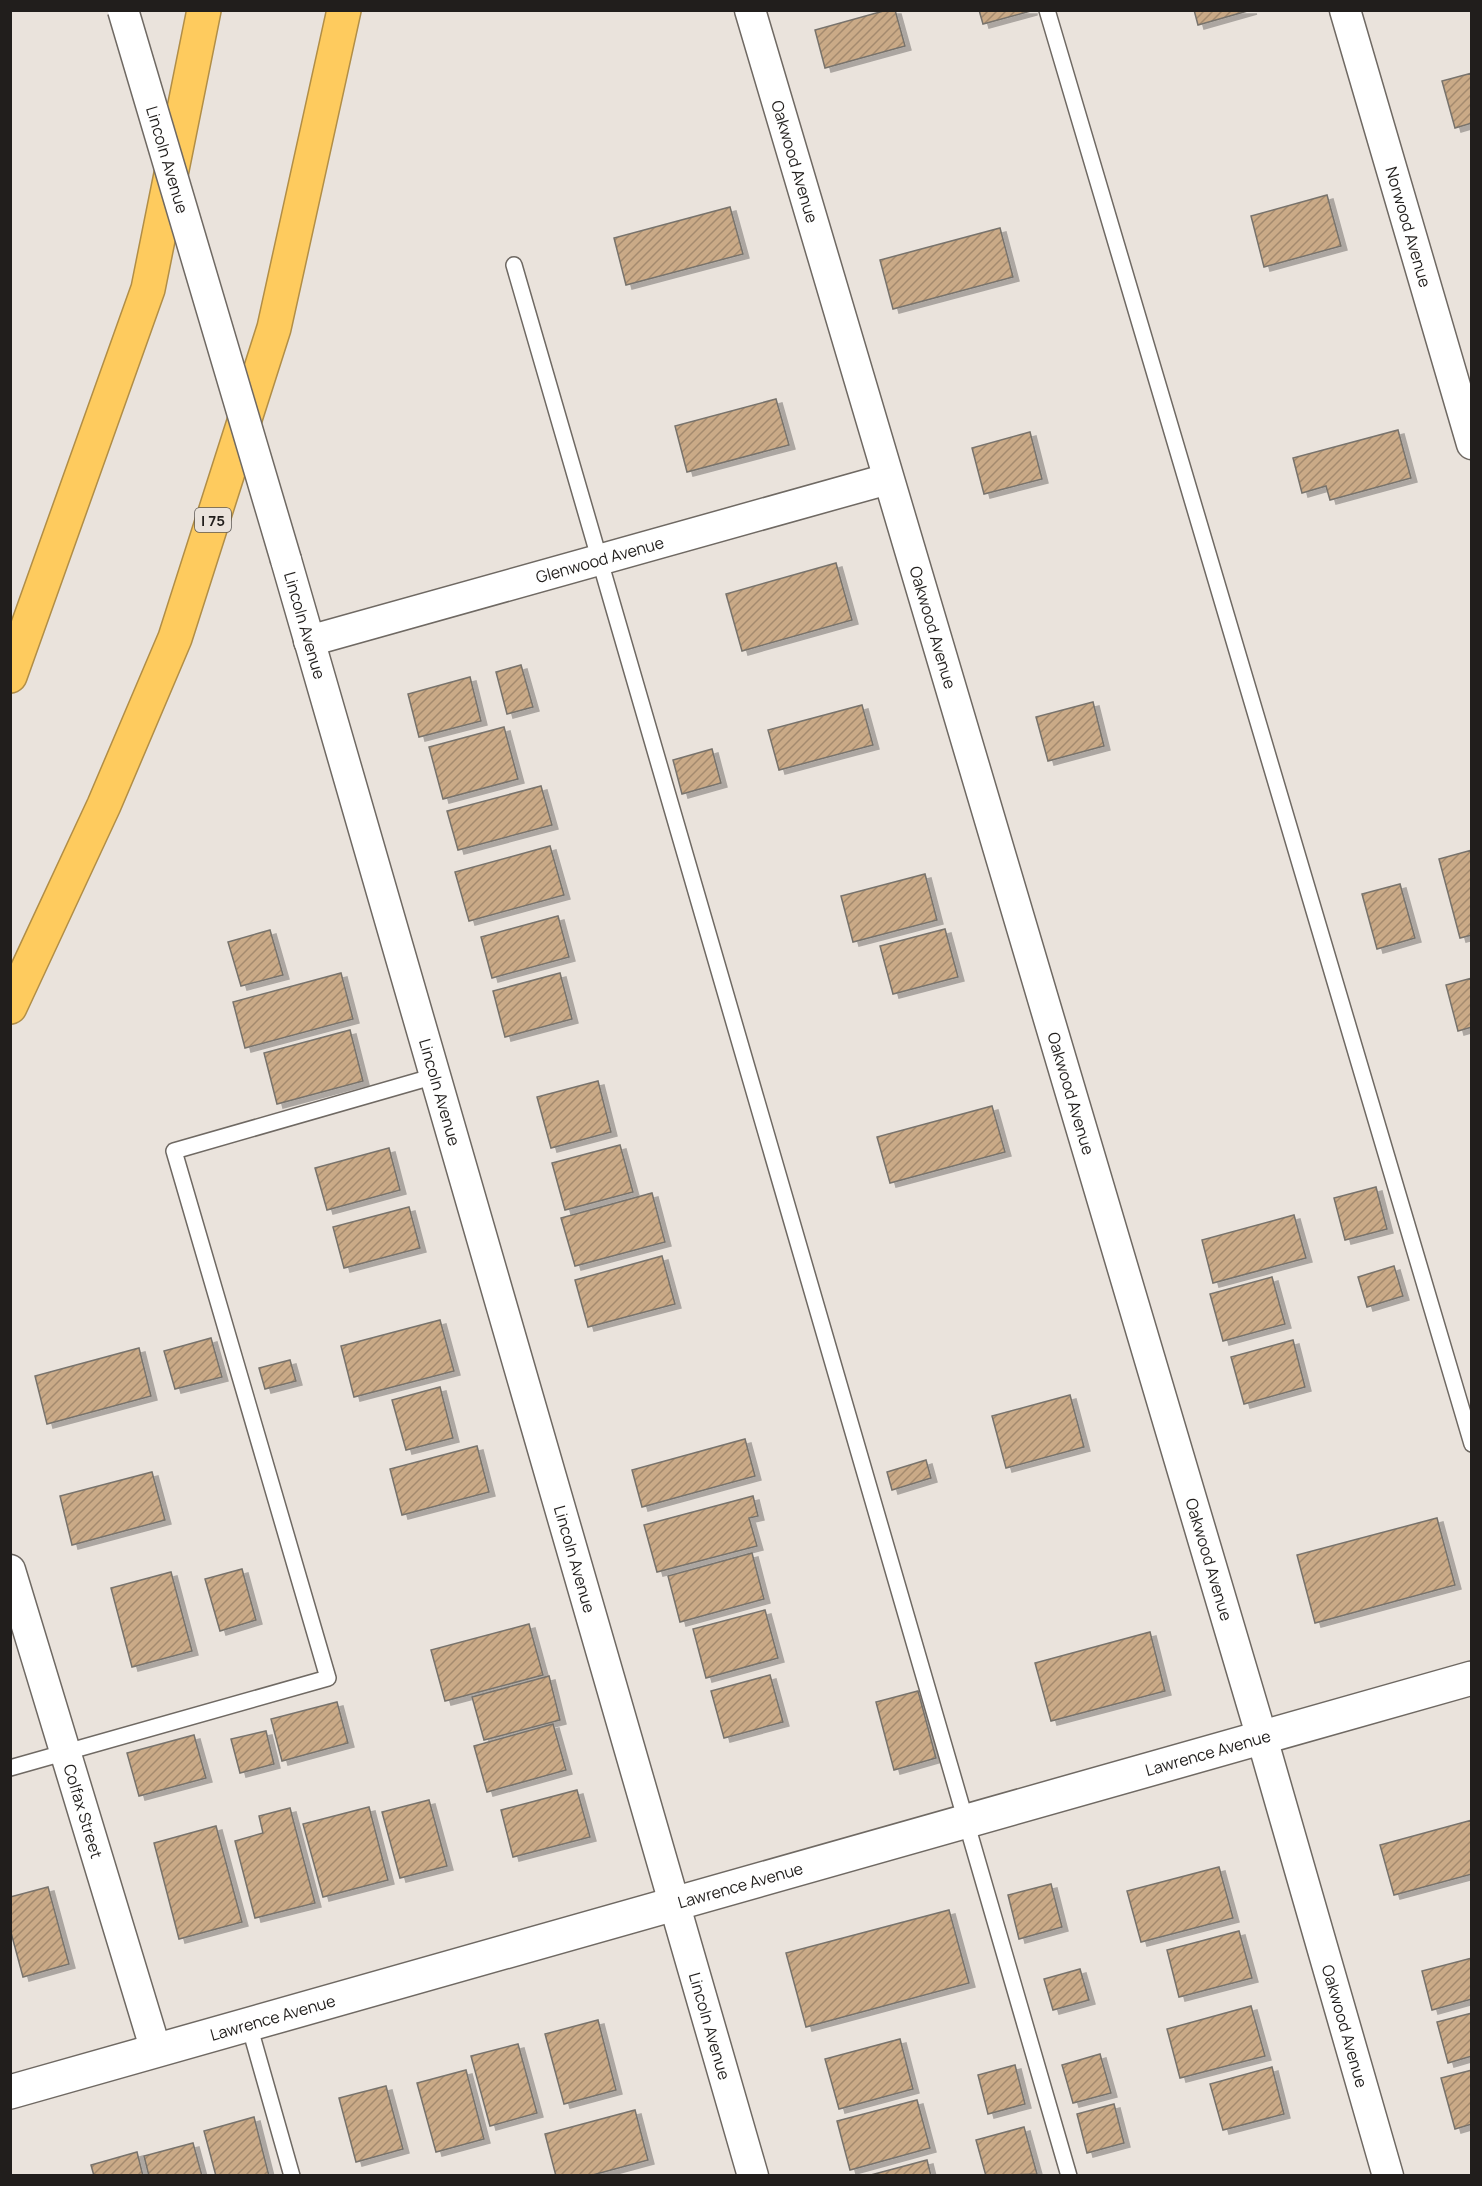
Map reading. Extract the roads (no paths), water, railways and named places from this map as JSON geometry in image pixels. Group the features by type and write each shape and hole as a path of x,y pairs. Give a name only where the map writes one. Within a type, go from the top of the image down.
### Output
{"highway":[{"path":"10,676 148,289 204,10"},
{"name":"I 75","path":"10,1007 104,805 175,638 274,328 344,10"}],"street":[{"name":"Lincoln Avenue","path":"123,10 286,560 753,2175"},
{"name":"Oakwood Avenue","path":"750,10 1262,1738 1388,2175"},
{"name":"Norwood Avenue","path":"1345,10 1472,444"},
{"name":"Glenwood Avenue","path":"309,640 888,479"},
{"name":"Colfax Street","path":"10,1570 156,2051"},
{"name":"Lawrence Avenue","path":"10,2092 1472,1678"}],"lane":[{"path":"1047,10 1472,1444"},
{"path":"514,265 1069,2175"},
{"path":"10,1768 328,1678 174,1151 435,1076"},
{"path":"249,2025 292,2175"}]}
